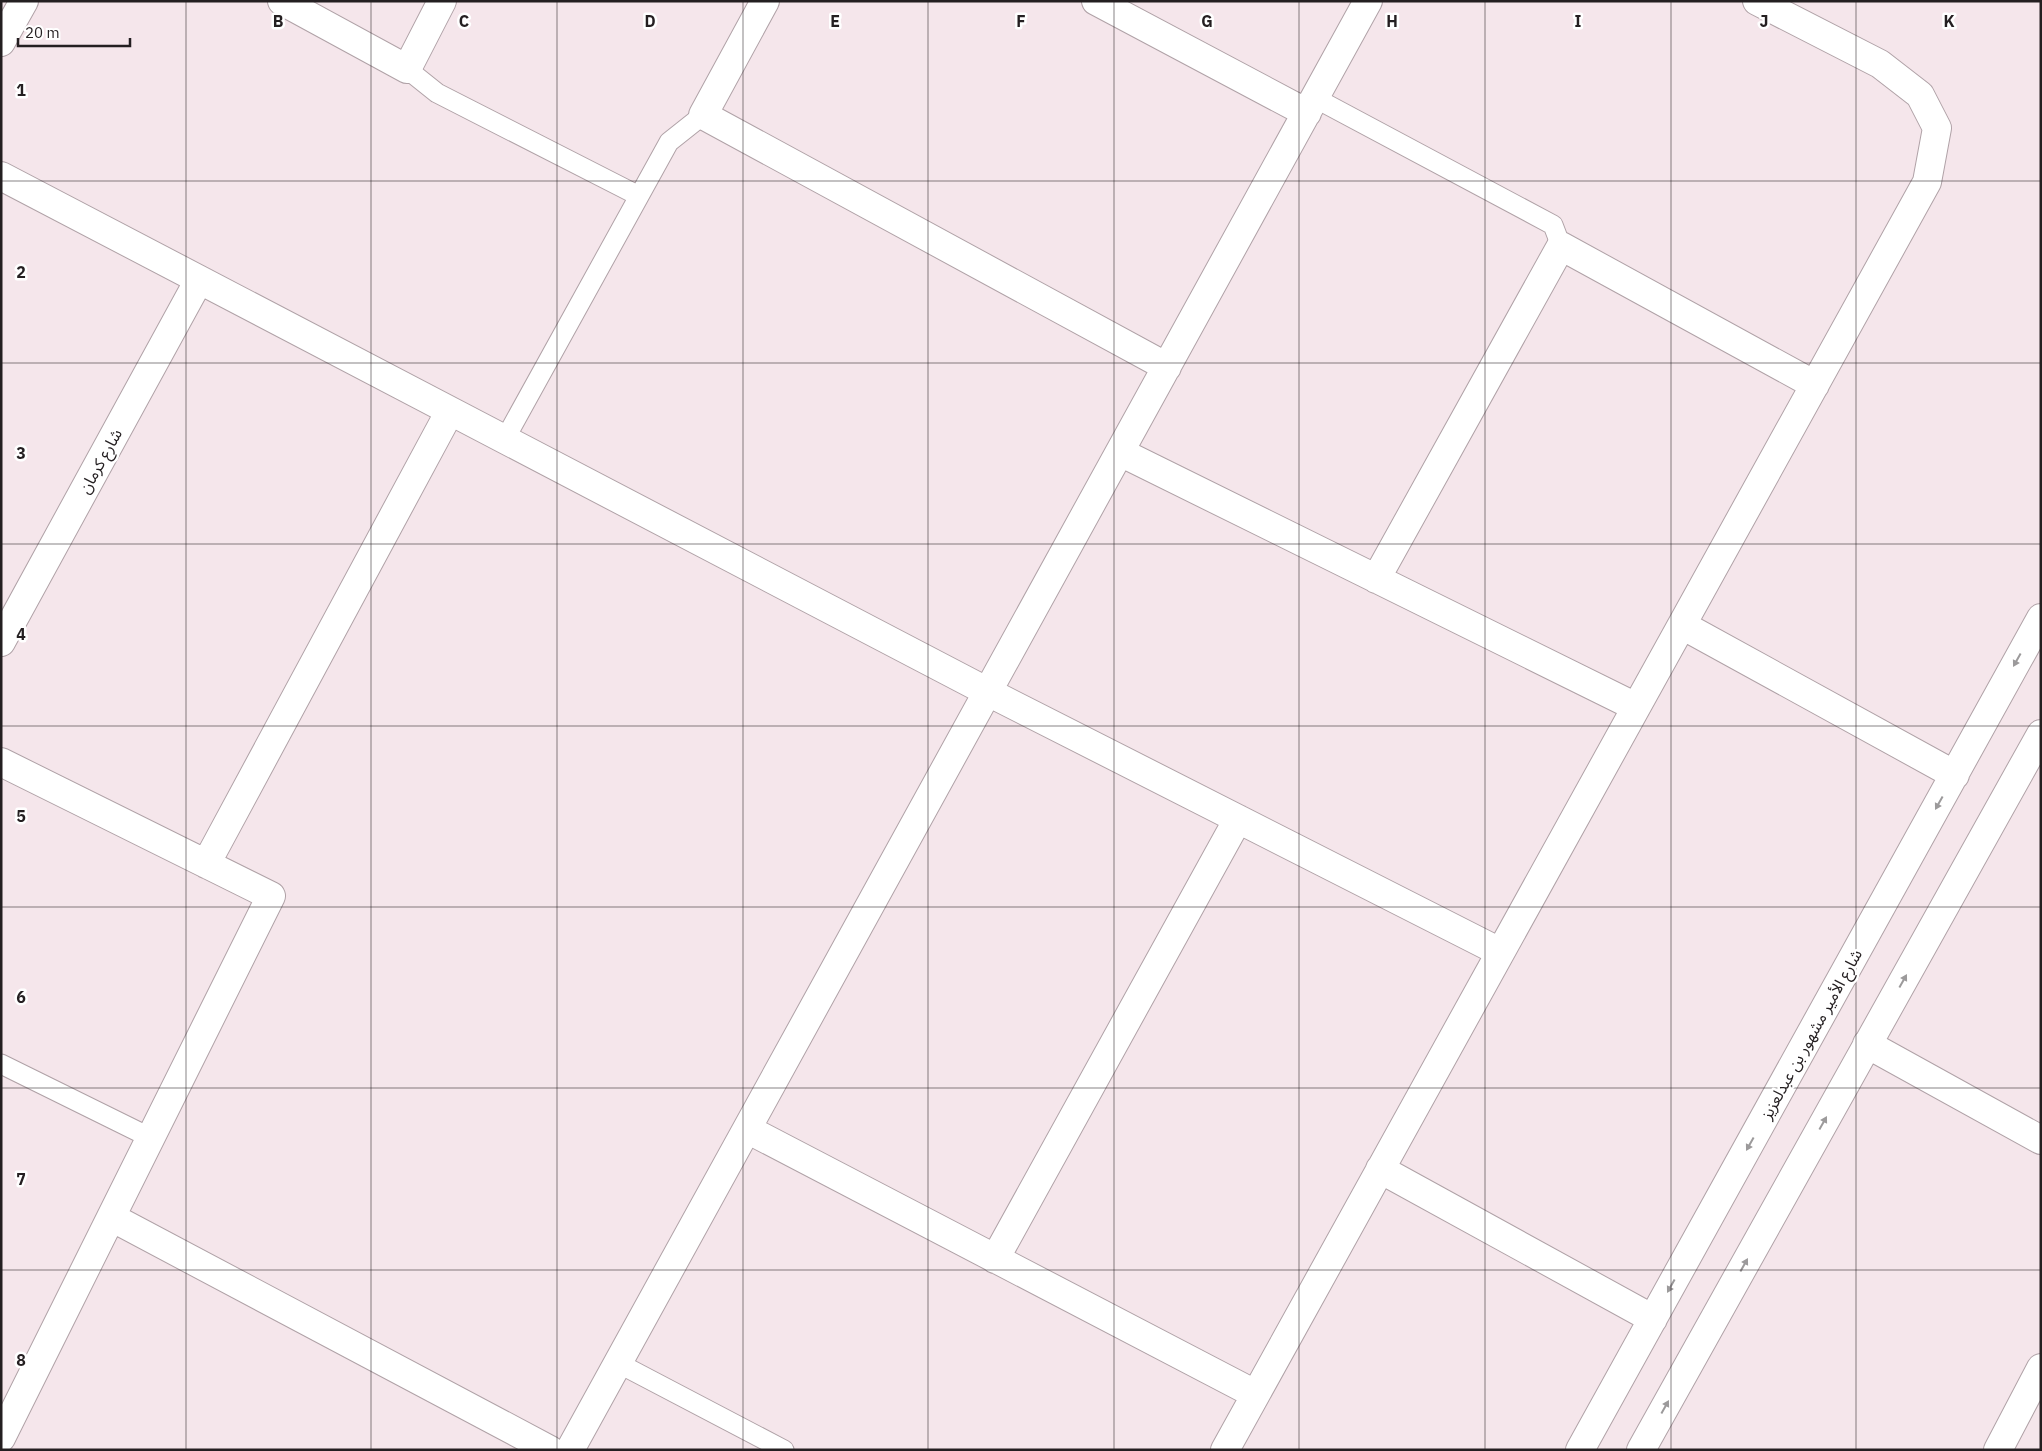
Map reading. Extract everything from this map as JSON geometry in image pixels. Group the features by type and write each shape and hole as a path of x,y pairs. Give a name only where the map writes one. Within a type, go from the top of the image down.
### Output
{"street":[{"path":"1,42 24,1"},
{"path":"282,1 407,69 442,1"},
{"path":"765,1 703,115 1167,367"},
{"path":"1096,1 1311,105"},
{"path":"570,1450 1368,1"},
{"path":"1225,1450 1927,182 1937,128 1920,95 1880,64 1757,1"},
{"path":"1,176 988,692 1500,952"},
{"path":"1376,578 1561,246 1815,385"},
{"name":"شارع كرمان","path":"1,642 199,280"},
{"path":"206,864 450,411"},
{"path":"1120,452 1636,707"},
{"name":"شارع الأمير مشهور بن عبدلعزيز","path":"1580,1450 2041,618"},
{"path":"1682,625 1955,775"},
{"path":"1641,1450 2041,734"},
{"path":"1,762 271,896 1,1438"},
{"path":"995,1258 1238,819"},
{"path":"1868,1044 2041,1140"},
{"path":"747,1129 1255,1394"},
{"path":"1380,1169 1653,1319"},
{"path":"111,1217 550,1450"},
{"path":"1998,1450 2041,1368"}],"lane":[{"path":"407,69 438,93 639,196"},
{"path":"1311,105 1553,225 1561,246"},
{"path":"504,439 669,142 703,115"},
{"path":"1,1064 151,1138"},
{"path":"618,1363 784,1450"}]}
